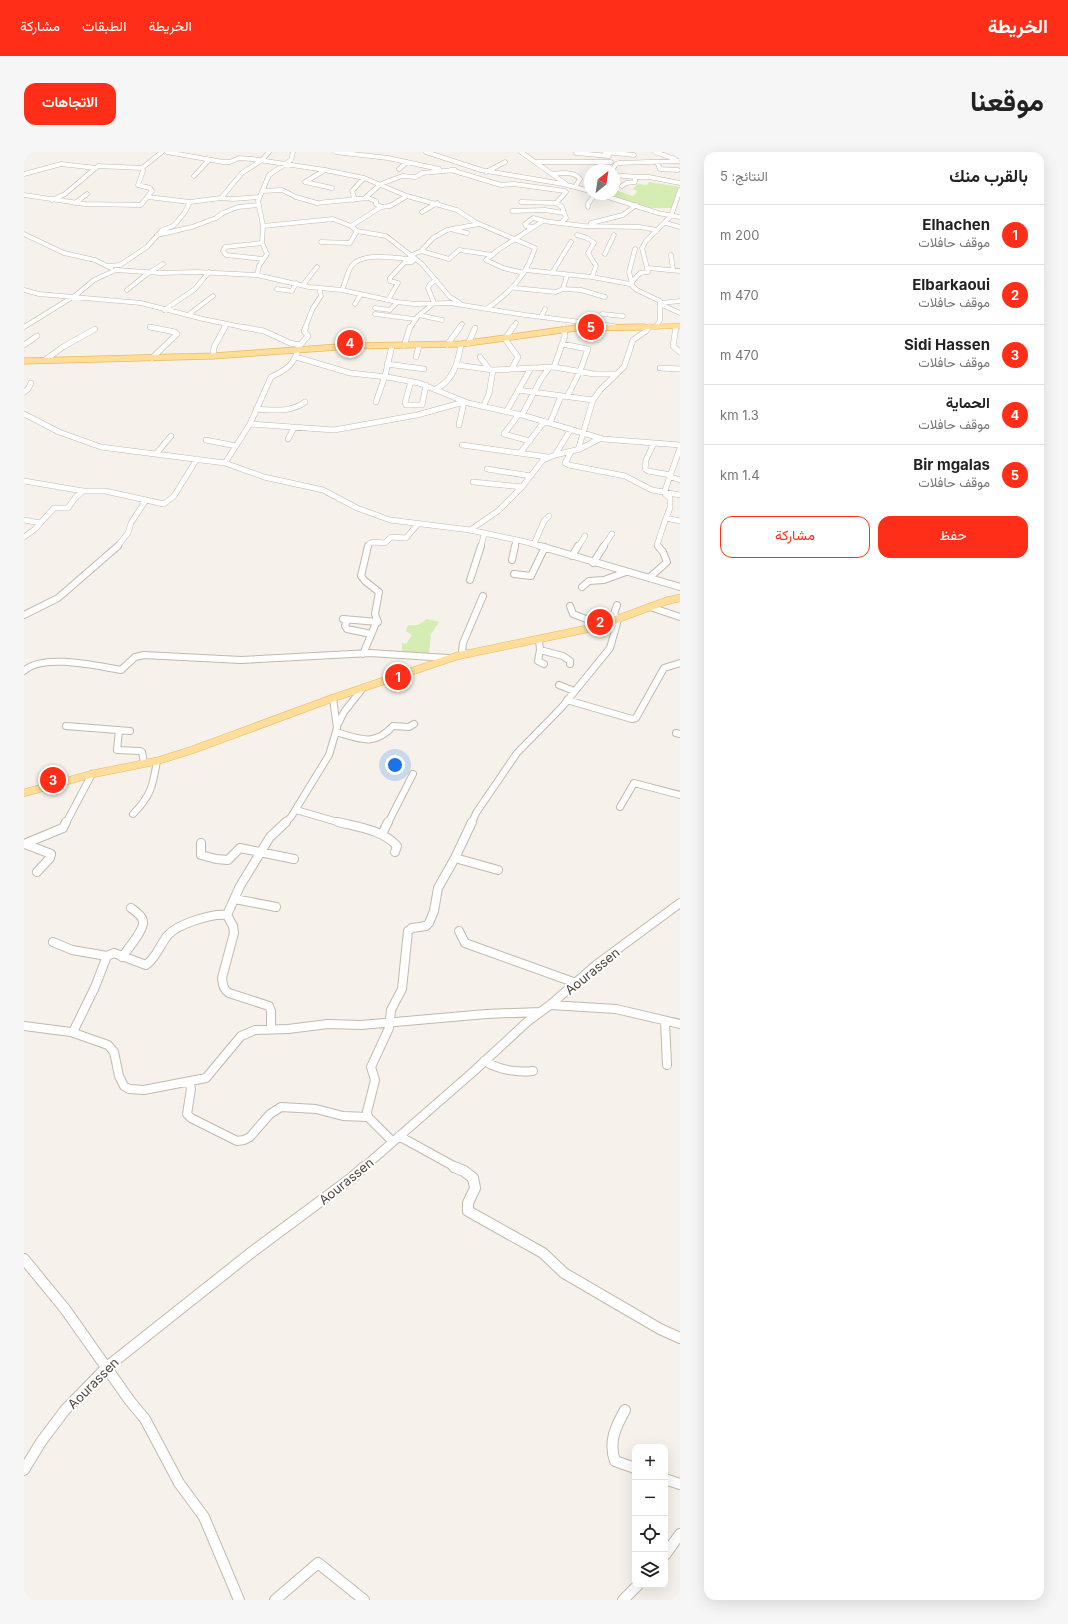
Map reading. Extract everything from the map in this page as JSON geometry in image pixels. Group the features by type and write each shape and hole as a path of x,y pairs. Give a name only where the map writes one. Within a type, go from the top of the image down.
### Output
{"main road":[{"path":"24,361 212,356 299,348 468,344 564,329 678,327"},
{"path":"24,794 92,774 157,761 192,750 362,688 450,658 602,625 666,601 680,594"},
{"path":"666,601 680,598"}],"street":[{"path":"52,200 65,194 96,168 102,165 142,168 162,152"},
{"path":"167,152 227,162 241,158 341,171 381,184 407,196 437,203 460,212 468,219 535,248 525,272 515,288 488,310"},
{"path":"221,198 242,173 262,160 269,152"},
{"path":"258,275 257,270 267,254 262,243 263,226 259,197 271,173 291,160 293,152"},
{"path":"335,152 408,162 444,171"},
{"path":"426,152 487,171 584,189"},
{"path":"441,156 447,152"},
{"path":"521,152 537,162 567,185"},
{"path":"655,152 680,161"},
{"path":"576,153 634,155"},
{"path":"607,153 611,162"},
{"path":"194,176 209,160"},
{"path":"537,162 568,160 611,162 616,164 680,161"},
{"path":"399,169 408,162"},
{"path":"478,178 487,171 505,162"},
{"path":"657,162 660,169 678,170"},
{"path":"638,168 640,163"},
{"path":"24,174 45,167 61,164 96,168"},
{"path":"365,198 381,184 402,176 416,177 422,173 451,170 469,166"},
{"path":"24,195 75,203 138,205 142,204 152,191 152,189 138,185 143,170 142,168"},
{"path":"326,170 305,182 332,188"},
{"path":"451,170 478,178 484,182 511,186 514,184 565,191 556,203"},
{"path":"552,174 568,173 578,176 580,179 575,187"},
{"path":"620,176 649,177 680,183"},
{"path":"622,186 626,183 634,182 635,177"},
{"path":"353,200 354,197 352,191 364,178"},
{"path":"622,186 630,188"},
{"path":"262,191 282,190 296,197 317,203 365,198 373,199 376,201 377,205 381,207"},
{"path":"631,283 640,273 648,272 642,248 647,239 666,223 671,216 678,205 680,190"},
{"path":"75,203 87,194"},
{"path":"351,226 381,207 391,206 407,196"},
{"path":"148,197 190,202 221,198 230,199 259,197"},
{"path":"620,199 671,216 680,217"},
{"path":"588,207 591,200"},
{"path":"108,266 120,265 148,247 165,228 173,226 176,223 185,212 190,202"},
{"path":"521,202 556,203 562,207 566,219 562,223"},
{"path":"422,212 437,203"},
{"path":"158,235 192,227 216,218 227,211 238,207 259,205"},
{"path":"592,277 596,266 588,253 594,244 592,241 576,236 585,226 621,216 636,205"},
{"path":"512,211 545,210 564,213"},
{"path":"533,227 525,224 533,218 585,226 639,227 657,230"},
{"path":"263,226 332,219 351,226 357,231 386,236 422,264 450,297 463,305"},
{"path":"547,221 543,221 533,227 486,261 501,270 552,273 631,283"},
{"path":"666,223 680,227"},
{"path":"410,256 421,251 433,238 451,229 479,224"},
{"path":"462,238 472,225"},
{"path":"451,229 467,233"},
{"path":"321,242 350,243 357,231"},
{"path":"24,234 64,253 89,258 108,266 113,270"},
{"path":"593,247 606,251 614,235"},
{"path":"552,273 563,252 571,242"},
{"path":"262,243 226,247 223,251 226,255 264,259"},
{"path":"421,251 449,259 458,250 469,253 493,255"},
{"path":"635,250 629,272 631,283 636,290 657,298 662,304 680,314"},
{"path":"671,255 673,270"},
{"path":"342,290 351,266 363,259 368,257 389,257 416,260"},
{"path":"388,300 398,283 390,281 393,274 406,262 422,264"},
{"path":"127,290 134,286 148,272 158,269 163,264"},
{"path":"303,285 318,267"},
{"path":"648,268 680,271"},
{"path":"24,327 74,296 88,284 113,270 148,272 209,272 258,275 319,288 342,290 397,302 463,305 488,310 621,327"},
{"path":"164,310 190,292 204,280 209,272"},
{"path":"563,289 567,275"},
{"path":"434,303 428,288 430,284 436,280"},
{"path":"278,289 292,291 296,283"},
{"path":"225,463 250,424 271,377 287,370 296,357 299,348 308,336 304,331 313,308 321,296 319,288"},
{"path":"515,288 556,292 563,289 585,291 593,295 605,297"},
{"path":"24,290 40,294 141,303 164,310 225,324 264,331 299,348"},
{"path":"552,298 556,292"},
{"path":"355,304 361,294"},
{"path":"188,315 213,296"},
{"path":"662,304 680,301"},
{"path":"386,316 389,310 397,302"},
{"path":"404,346 408,330 414,320 434,303"},
{"path":"656,327 660,320 662,304"},
{"path":"375,308 389,310"},
{"path":"598,324 604,308"},
{"path":"541,317 545,309"},
{"path":"375,314 414,320"},
{"path":"602,314 623,316"},
{"path":"419,315 442,320"},
{"path":"512,368 518,357 505,339 516,323"},
{"path":"212,356 212,350 223,335 225,324"},
{"path":"447,345 462,324"},
{"path":"150,327 175,332 177,334 152,358"},
{"path":"578,450 593,400 615,374 624,367 633,340 646,331 649,327"},
{"path":"678,327 673,346 680,352"},
{"path":"468,344 475,328"},
{"path":"45,360 66,343 80,339 95,329"},
{"path":"530,441 504,434 520,415 541,379 552,367 565,336 564,329"},
{"path":"24,345 37,336"},
{"path":"436,389 447,383 457,365 461,344"},
{"path":"562,344 588,349 580,371 567,397"},
{"path":"376,402 385,376 392,346"},
{"path":"416,357 419,346"},
{"path":"296,357 350,373 385,376 426,385 464,402 547,422 601,438 680,445"},
{"path":"480,357 491,370 489,394 483,407"},
{"path":"387,364 424,369"},
{"path":"457,365 491,370 552,367 594,374 615,374"},
{"path":"506,412 531,368"},
{"path":"660,368 680,369"},
{"path":"411,382 405,403 406,405 421,405 426,385"},
{"path":"24,392 28,389 31,383"},
{"path":"518,390 593,400"},
{"path":"520,453 547,422 561,396"},
{"path":"256,408 284,410 296,408 305,402"},
{"path":"250,424 336,430 410,416 464,402"},
{"path":"459,425 464,402"},
{"path":"24,414 59,432 96,446 225,463 264,477 323,490 352,506 377,516 395,521 423,528 427,526 470,530 534,544 593,563 680,586"},
{"path":"288,440 294,428"},
{"path":"555,455 571,429"},
{"path":"156,454 171,436"},
{"path":"470,530 498,511 522,487 543,460 555,455 578,450 601,438"},
{"path":"206,440 236,446"},
{"path":"654,443 646,460 645,468 648,471 671,476 680,480"},
{"path":"462,445 548,457"},
{"path":"664,493 680,448"},
{"path":"571,452 566,461 567,465 628,477 649,489 680,495"},
{"path":"24,481 83,491 104,491 164,504 168,502 175,494 188,470 197,459"},
{"path":"486,469 531,476"},
{"path":"473,482 522,487"},
{"path":"24,536 40,523 54,508 68,508 75,498 83,491"},
{"path":"649,578 667,562 663,552 657,546 670,508 670,498 664,493"},
{"path":"24,615 33,612 58,598 115,550 128,533 131,523 146,500"},
{"path":"534,544 544,521 549,516"},
{"path":"666,518 680,521"},
{"path":"24,520 40,523"},
{"path":"363,654 376,623 378,622 375,613 379,592 378,589 364,581 361,576 369,544 373,542 385,543 391,537 406,538 415,526"},
{"path":"470,580 477,564 478,552 484,534"},
{"path":"593,563 612,534"},
{"path":"572,556 585,536"},
{"path":"512,560 516,540"},
{"path":"514,574 531,576 545,547"},
{"path":"582,586 589,582 604,580 626,572"},
{"path":"466,654 462,653 463,643 474,620 482,596"},
{"path":"368,1117 367,1108 375,1080 371,1067 389,1028 391,1010 398,1000 402,989 408,931 412,928 426,926 429,923 434,911 438,888 455,858 476,813 514,757 567,700 610,648 618,620 614,614 617,605"},
{"path":"570,606 573,614 602,625"},
{"path":"650,607 680,617"},
{"path":"24,609 33,612"},
{"path":"371,634 347,629 345,626 345,619 376,623"},
{"path":"539,639 540,650 538,661 544,664"},
{"path":"540,650 566,657 570,661 570,664"},
{"path":"24,671 36,663 75,662 83,662 121,670 135,657 144,655 241,660 363,654 450,658"},
{"path":"567,700 636,718 664,668 680,663"},
{"path":"559,685 574,691"},
{"path":"271,1029 271,1011 269,1006 231,993 225,990 223,985 223,974 234,933 227,915 240,886 270,836 284,824 296,810 324,765 330,753 336,730 344,712 362,688"},
{"path":"334,698 336,730"},
{"path":"336,730 366,739 376,739 381,737 393,726 408,728 414,724"},
{"path":"66,726 130,731"},
{"path":"119,730 117,750 140,751 142,752 144,763"},
{"path":"133,814 147,800 151,793 157,761"},
{"path":"24,844 63,828 92,774"},
{"path":"382,834 414,774"},
{"path":"620,807 634,783 680,795"},
{"path":"296,810 382,834 395,843 397,846 395,852"},
{"path":"201,843 201,855 221,860 230,858 236,850 240,848 294,859"},
{"path":"24,844 51,854 50,858 37,872"},
{"path":"455,858 498,870"},
{"path":"235,899 276,907"},
{"name":"Aourassen","path":"24,1470 41,1442 65,1410 107,1367 252,1252 338,1189 484,1061 526,1022 550,1005 596,965 680,903"},
{"path":"122,956 141,928 143,922 140,915 131,908"},
{"path":"52,942 68,949 107,956 114,953 146,965 152,960 172,931 209,916 222,914 227,915"},
{"path":"459,932 465,943 576,983"},
{"path":"73,1032 95,986 107,956"},
{"path":"550,1005 616,1009 665,1022 680,1024"},
{"path":"24,1026 47,1027 73,1032 96,1040 112,1048 120,1078 124,1084 129,1089 143,1089 206,1078 244,1034 255,1030 288,1029 328,1024 361,1025 376,1022 389,1023 506,1013 540,1012"},
{"path":"665,1022 667,1065"},
{"path":"484,1061 494,1067 508,1070 520,1072 533,1071"},
{"path":"189,1082 190,1089 187,1114 191,1118 237,1141 245,1140 259,1128 276,1108 281,1107 316,1109 343,1116 368,1117 396,1138 464,1171 473,1178 475,1188 468,1203 468,1211 543,1253 564,1273 660,1329 680,1338"},
{"path":"24,1259 50,1290 107,1367 158,1441 180,1483 204,1517 239,1600"},
{"path":"625,1410 614,1430 611,1453 614,1461 632,1467"},
{"path":"668,1480 680,1484"},
{"path":"666,1552 680,1534"},
{"path":"275,1600 300,1580 314,1564 318,1563 364,1600"},
{"path":"623,1600 635,1588"}],"green space":[{"path":"649,182 680,187 671,208 651,208 620,198 620,192 633,196 638,191 633,189 637,184 647,185"},
{"path":"427,619 439,622 431,634 429,655 402,653 402,643 406,644 412,635 406,631 408,625 418,625"}],"place":[{"name":"Bir mgalas","path":"591,327"},
{"name":"الحماية","path":"350,343"},
{"name":"Elbarkaoui","path":"600,622"},
{"name":"Elhachen","path":"398,677"},
{"name":"Sidi Hassen","path":"53,780"}]}
